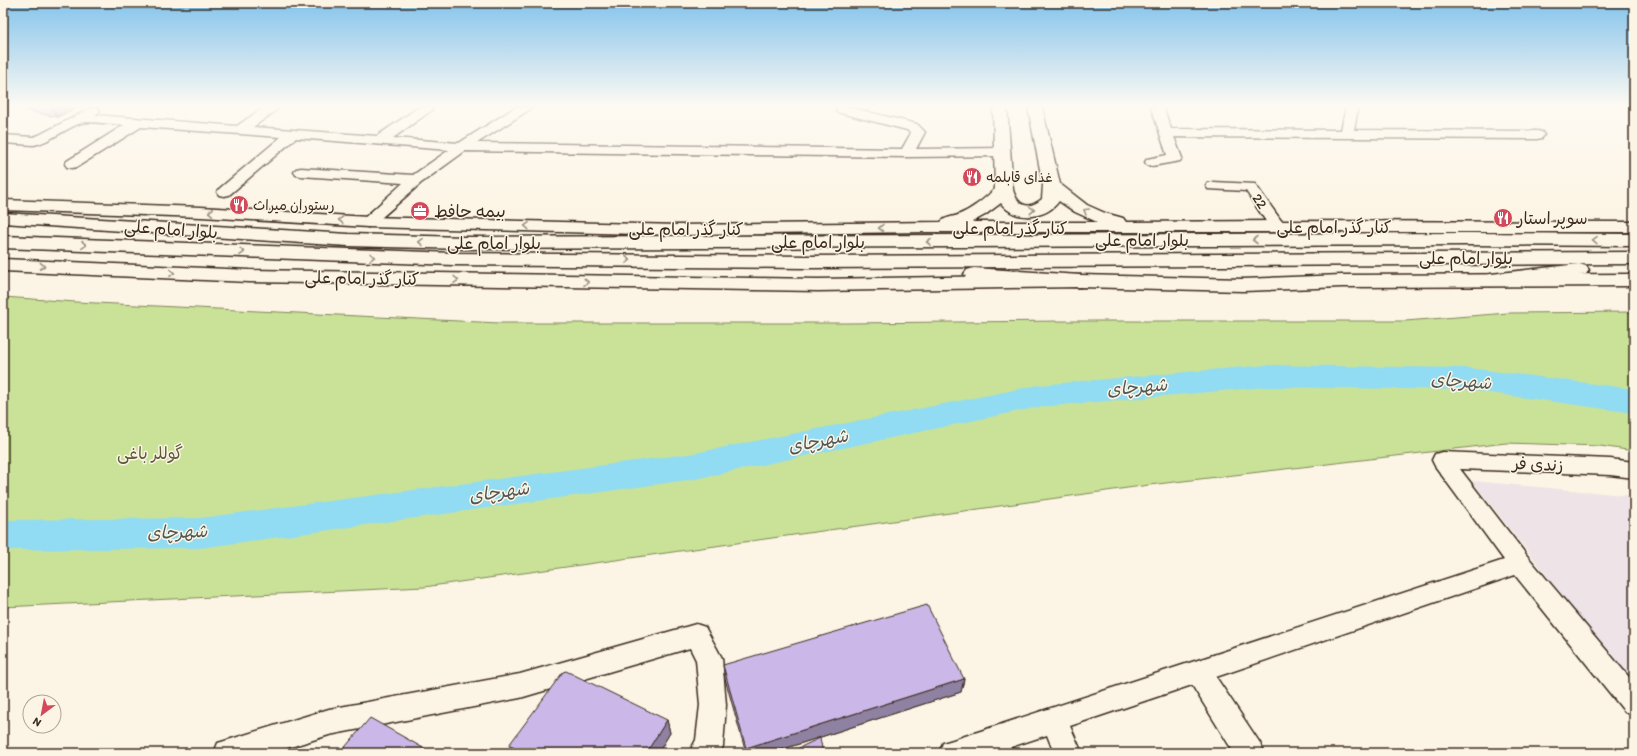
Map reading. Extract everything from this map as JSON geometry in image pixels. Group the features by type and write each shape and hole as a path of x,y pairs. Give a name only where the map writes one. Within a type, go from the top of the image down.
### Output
{"main road":[{"path":"1002,142 1004,190 1010,202 1021,210 1029,211 1041,209 1051,200 1052,185 1043,142"},
{"path":"1052,185 1064,197 1090,213 1106,220 1150,228"},
{"path":"927,227 962,220 988,206 1004,190"},
{"name":"کنار گذر امام علی","path":"3,205 202,212 368,222 678,230 927,227 1150,228 1277,226 1634,228"},
{"name":"بلوار امام علی","path":"3,218 348,240 465,244 1469,238 1634,240"},
{"path":"1277,226 1469,238"},
{"path":"465,244 678,230"},
{"name":"بلوار امام علی","path":"3,242 453,260 807,262 1634,258"},
{"path":"807,262 1080,281"},
{"path":"1491,280 1634,263"},
{"name":"کنار گذر امام علی","path":"3,264 257,277 818,285 1080,281 1243,285 1342,281 1634,280"}],"street":[{"path":"72,164 107,142"},
{"path":"224,192 283,142"},
{"path":"397,142 462,147 907,153 1003,152"},
{"path":"368,222 416,180 469,142"},
{"path":"907,153 913,142"},
{"path":"1152,162 1175,158 1169,142"},
{"path":"301,172 416,180"},
{"name":"22","path":"1213,186 1250,187 1277,226"},
{"name":"زندی فر","path":"1520,564 1442,460 1610,467 1634,470"},
{"path":"952,753 1520,564 1634,703"},
{"path":"228,753 329,722 520,686 696,635 709,658 713,705 709,746 703,753"},
{"path":"1198,671 1250,753"},
{"path":"1054,719 1068,753"}],"shaded area":[{"path":"1472,481 1634,496 1634,685 1632,683"}],"green space":[{"name":"گوللر باغی","path":"3,297 499,323 1405,321 1508,313 1634,312 1634,451 1600,446 1506,443 1149,485 424,587 3,607"}],"building":[{"path":"927,605 964,679 746,748 723,665"},
{"path":"566,671 667,720 646,753 523,753 509,745 563,672"},
{"path":"370,718 432,753 340,753"},
{"path":"820,738 823,753 788,753"}],"waterway":[{"name":"شهرچای","path":"3,535 200,533 695,466 1039,396 1266,376 1469,379 1634,401"}],"place":[{"name":"غذای قابلمه","path":"972,177"},
{"name":"رستوران میراث","path":"239,205"},
{"name":"بیمه حافط","path":"420,211"},
{"name":"سوپر استار","path":"1503,218"}]}
